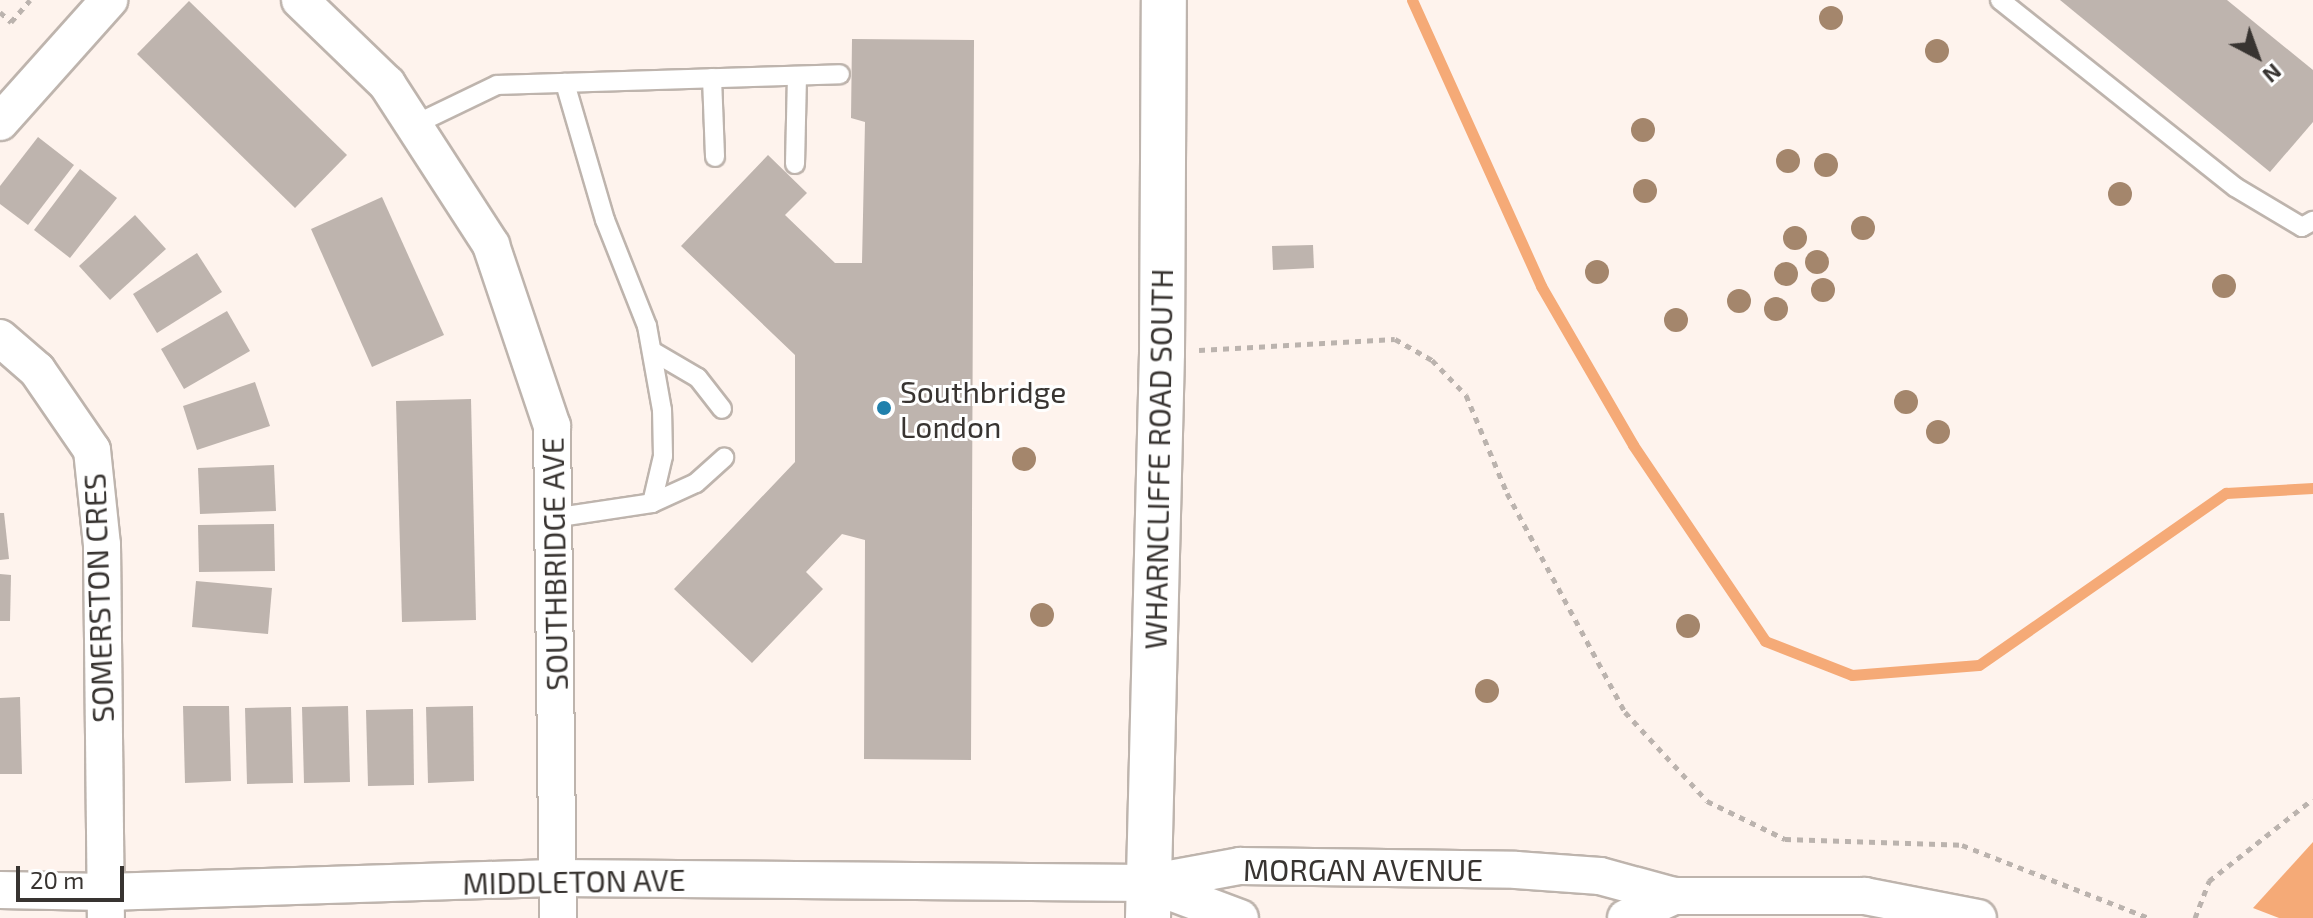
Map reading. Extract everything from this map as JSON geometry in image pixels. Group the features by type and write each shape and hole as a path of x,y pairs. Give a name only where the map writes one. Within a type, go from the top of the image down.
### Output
{"main road":[{"name":"WHARNCLIFFE ROAD SOUTH","path":"1148,901 1162,353 1164,0"}],"street":[{"path":"0,122 109,0"},
{"name":"SOUTHBRIDGE AVE","path":"300,0 387,84 491,245 552,426 560,878 558,918"},
{"name":"SOMERSTON CRES","path":"0,338 37,370 92,450 102,545 106,905"},
{"name":"MORGAN AVENUE","path":"1148,901 1240,866 1516,870 1600,876 1674,896 1817,893 1978,918"},
{"name":"MIDDLETON AVE","path":"0,890 106,905 560,878 1148,901"},
{"name":"MORGAN AVENUE","path":"1626,918 1674,896"},
{"name":"MORGAN AVENUE","path":"1148,901 1240,918"}],"lane":[{"path":"2000,0 2235,187 2302,227 2313,221"},
{"path":"414,125 497,85 840,74"},
{"path":"795,164 797,76"},
{"path":"712,78 715,157"},
{"path":"565,83 605,220 647,326 663,456 652,503"},
{"path":"652,351 698,378 722,409"},
{"path":"553,518 652,503 696,483 724,458"}],"path":[{"path":"0,12 11,22 30,0"},
{"path":"1162,353 1395,339 1432,360 1466,395 1507,493 1625,712 1707,801 1785,839 1962,845 2149,918"},
{"path":"2195,918 2209,881 2313,799"}],"shaded area":[{"path":"2313,842 2313,918 2279,918 2253,908"}],"building":[{"path":"2060,0 2227,0 2313,70 2313,122 2270,172"},
{"path":"189,1 347,155 295,208 137,54"},
{"name":"Southbridge London","path":"852,39 974,40 971,760 864,759 865,540 842,534 806,572 823,589 752,663 674,589 795,462 795,355 681,246 768,155 807,193 785,215 835,263 862,263 865,122 851,118"},
{"path":"38,137 74,165 28,225 0,204 0,186"},
{"path":"80,169 117,198 70,258 34,230"},
{"path":"382,197 444,335 372,367 311,229"},
{"path":"135,215 166,249 110,300 79,266"},
{"path":"1313,245 1314,268 1273,270 1272,246"},
{"path":"197,253 222,292 157,333 133,294"},
{"path":"227,311 250,351 184,389 161,349"},
{"path":"255,382 270,426 197,450 183,406"},
{"path":"471,399 476,620 402,622 396,401"},
{"path":"274,465 276,511 200,514 198,468"},
{"path":"0,513 4,513 9,559 0,560"},
{"path":"274,524 275,571 199,572 198,525"},
{"path":"0,574 11,575 10,621 0,621"},
{"path":"196,581 272,588 268,634 192,627"},
{"path":"20,697 22,774 0,774 0,698"},
{"path":"183,706 229,706 231,781 185,783"},
{"path":"348,706 350,782 304,783 302,707"},
{"path":"473,706 474,781 428,783 426,707"},
{"path":"291,707 293,783 247,784 245,708"},
{"path":"413,709 414,785 368,786 366,710"}],"waterway":[{"path":"1412,0 1541,286 1633,445 1765,641 1852,675 1979,665 2226,493 2313,488"}],"place":[{"name":"Southbridge London","path":"884,408"}]}
